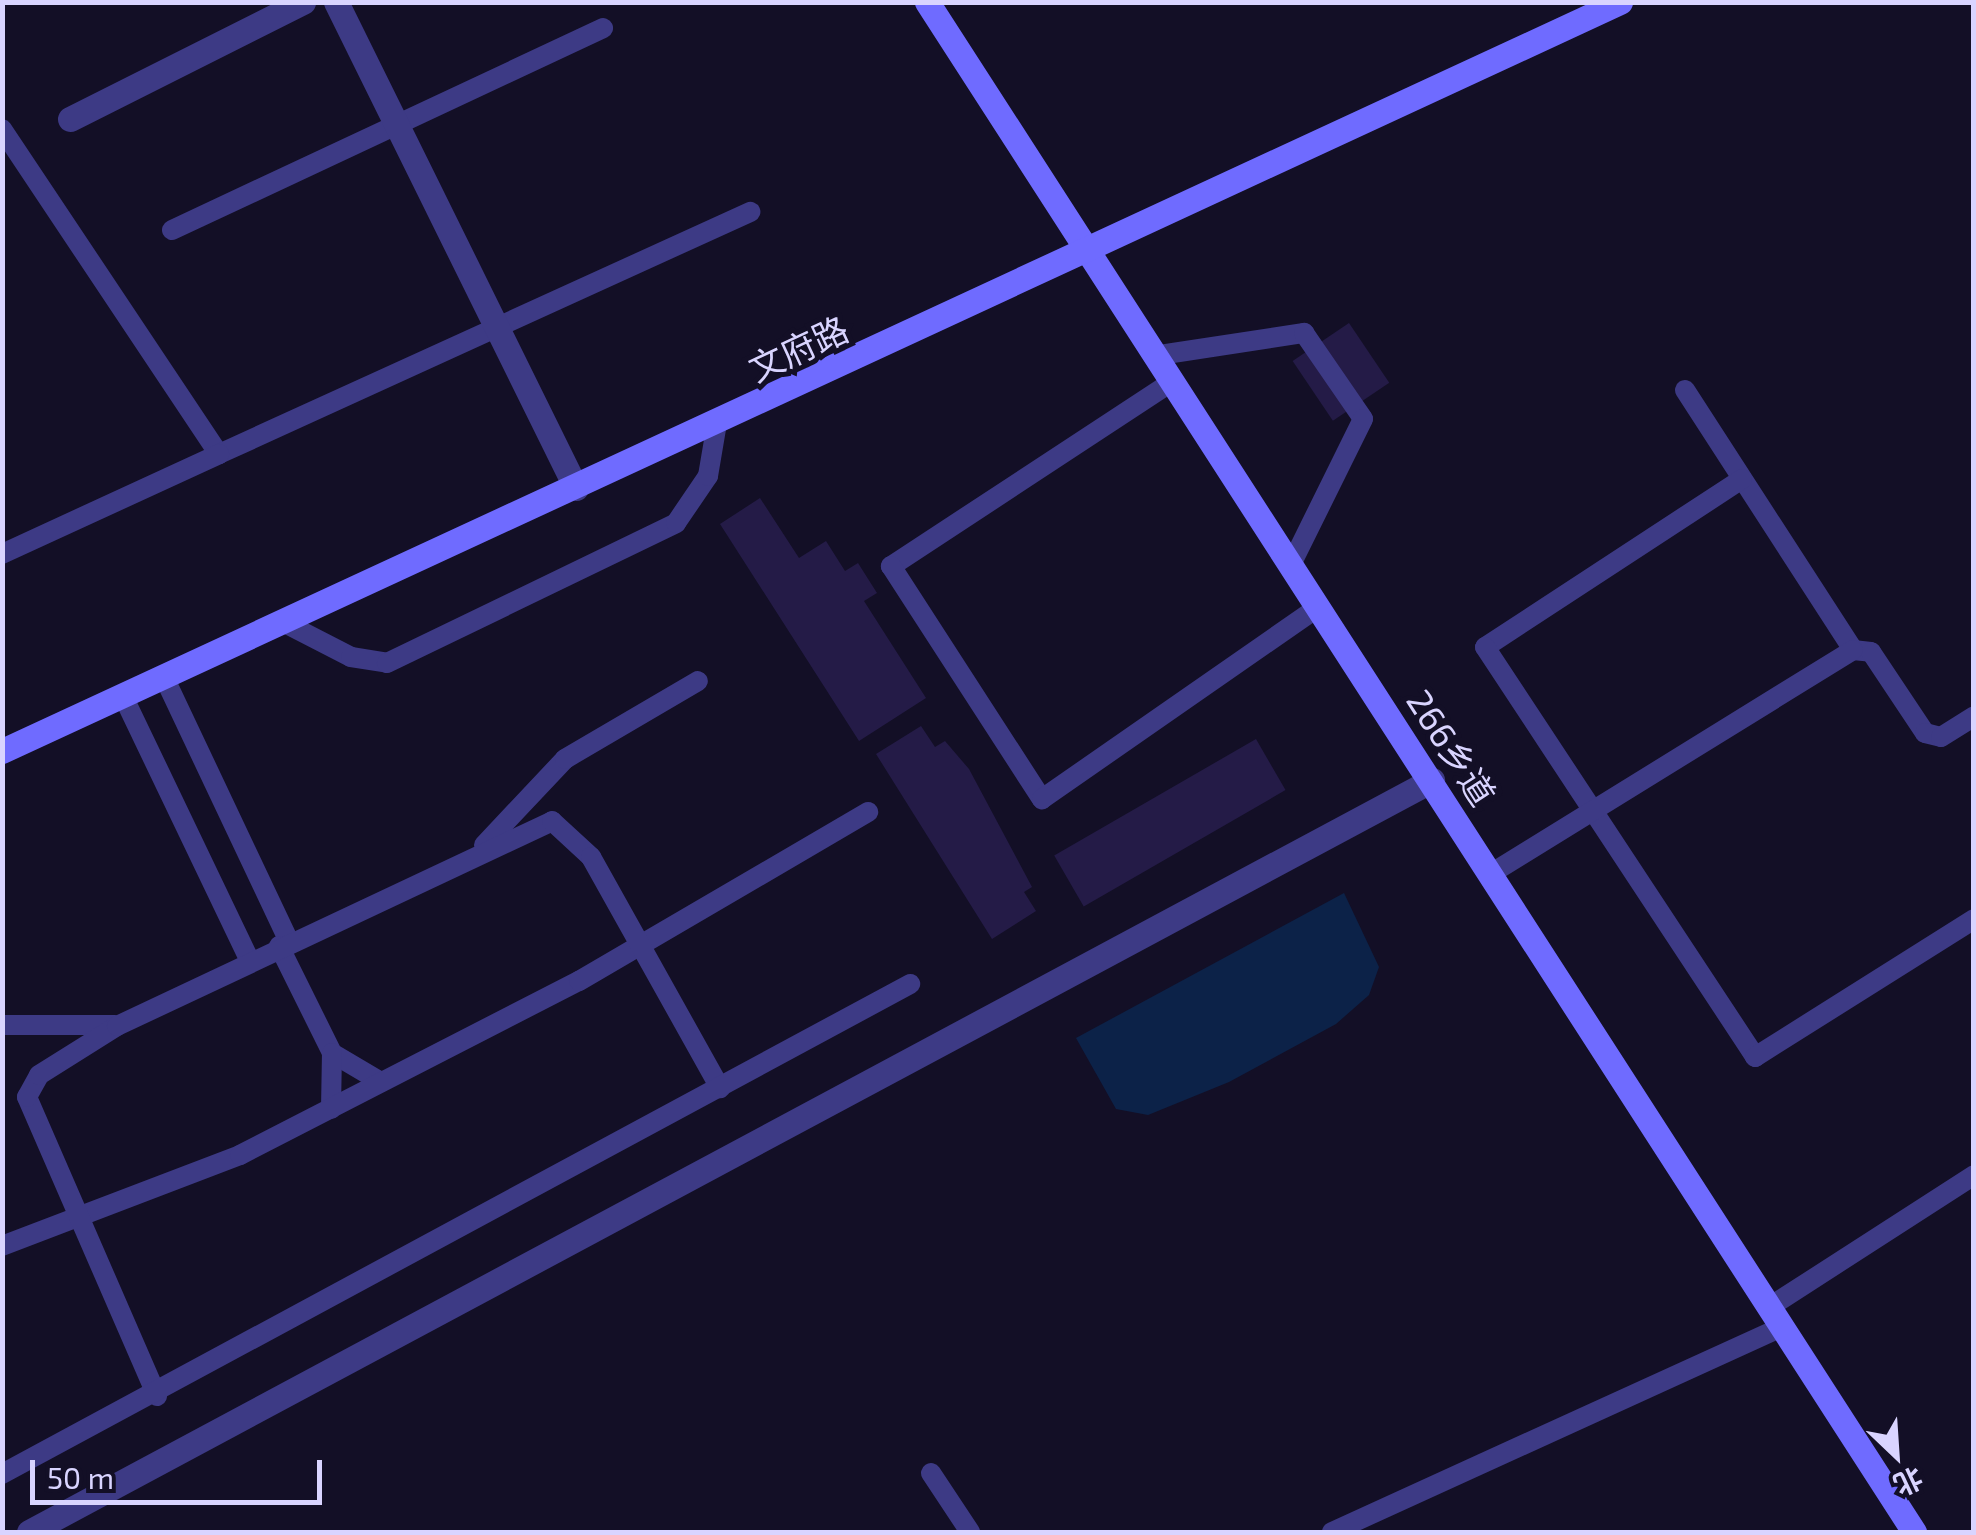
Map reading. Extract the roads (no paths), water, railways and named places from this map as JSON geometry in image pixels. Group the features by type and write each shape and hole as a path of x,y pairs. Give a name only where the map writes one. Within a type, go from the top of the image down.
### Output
{"main road":[{"name":"266乡道","path":"927,2 1914,1532"},
{"name":"文府路","path":"5,755 123,696 1086,253 1620,2"}],"street":[{"path":"70,120 302,2"},
{"path":"336,2 576,488"},
{"path":"29,1532 1432,780"}],"lane":[{"path":"172,230 604,28"},
{"path":"2,129 219,454"},
{"path":"2,554 750,212"},
{"path":"1153,356 1304,333 1362,418 1291,566"},
{"path":"1170,383 892,566 1042,799 1318,607"},
{"path":"1685,390 1853,650"},
{"path":"283,622 350,657 387,663 676,523 708,476 717,424"},
{"path":"1742,478 1485,647 1756,1057 1974,919"},
{"path":"1492,873 1853,650 1871,652 1925,734 1941,736 1974,716"},
{"path":"164,677 332,1053 331,1109"},
{"path":"482,848 526,791 566,759 698,681"},
{"path":"123,696 250,960"},
{"path":"2,1246 77,1220 331,1109 641,944 868,812"},
{"path":"157,1396 77,1220 27,1097 39,1076 116,1026 482,848 552,821 575,835 641,944 720,1088"},
{"path":"2,1474 157,1396 910,984"},
{"path":"2,1026 116,1026"},
{"path":"332,1053 381,1082"},
{"path":"1332,1532 1777,1316 1974,1175"},
{"path":"931,1473 970,1532"}],"water":[{"path":"1344,893 1379,967 1369,995 1336,1024 1229,1082 1148,1115 1116,1109 1076,1038"}]}
